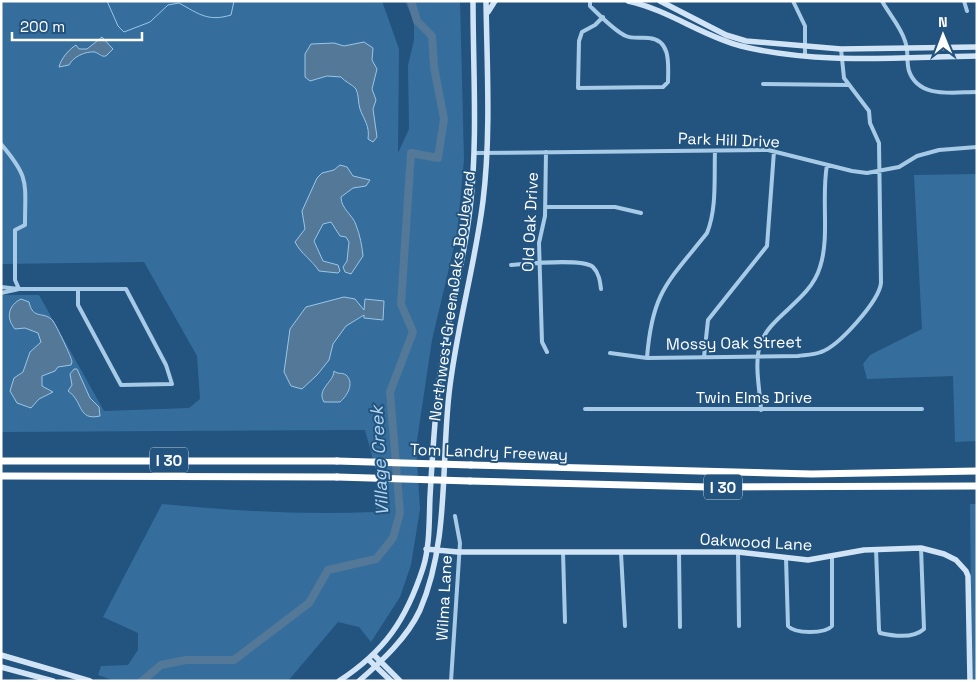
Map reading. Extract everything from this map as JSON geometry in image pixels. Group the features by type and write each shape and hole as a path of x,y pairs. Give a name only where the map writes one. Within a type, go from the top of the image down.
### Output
{"highway":[{"name":"Tom Landry Freeway","path":"1,461 337,461 812,474 977,472"},
{"name":"Tom Landry Freeway","path":"1,476 337,476 708,487 977,486"}],"main road":[{"name":"Northwest Green Oaks Boulevard","path":"339,681 372,657 389,639 404,615 424,566 438,390 465,251 474,152 473,1"},
{"name":"Northwest Green Oaks Boulevard","path":"359,681 390,654 419,612 438,551 449,393 478,235 486,152 486,1"},
{"path":"486,19 495,1"},
{"path":"628,1 666,13 720,39 741,46 805,56 841,58 977,56"},
{"path":"660,1 726,35 746,41 806,47 841,48 977,47"},
{"name":"Oakwood Lane","path":"426,549 458,552 738,552 808,560 876,549 921,548 950,556 966,571 969,582 970,681"},
{"path":"1,650 13,657"},
{"path":"1,655 90,681"},
{"path":"372,657 391,681"},
{"path":"378,664 400,681"},
{"path":"1,667 53,681"}],"street":[{"path":"590,1 590,6 626,36 653,38 665,48 668,53 668,82 663,87 578,88 579,41 582,32 595,25 602,17"},
{"path":"793,1 805,26 805,56"},
{"path":"882,1 905,39 906,57 913,80 923,88 936,92 977,92"},
{"path":"964,1 966,11"},
{"name":"Mossy Oak Street","path":"610,353 647,358 758,355 798,356 821,352 835,343 873,302 880,290 881,283 879,144 870,123 868,111 862,100 848,85 842,71 841,48"},
{"path":"763,84 848,85"},
{"path":"1,144 19,165 25,181 25,225 16,230 16,280 19,289"},
{"name":"Park Hill Drive","path":"474,152 774,150 852,172 880,172 899,167 917,156 939,150 977,147"},
{"path":"704,357 708,320 768,246 774,150"},
{"path":"647,358 652,317 658,298 669,278 707,233 711,224 714,204 714,151"},
{"name":"Old Oak Drive","path":"546,152 545,207 539,243 539,263 542,342 547,352"},
{"path":"761,410 758,355 765,334 807,292 820,267 824,237 823,184 827,164"},
{"path":"545,207 615,207 641,213"},
{"path":"511,265 539,263 591,266 597,272 601,289"},
{"path":"1,287 19,289 78,289 126,289 166,365 172,384 121,385 78,305 78,289"},
{"path":"1,293 19,289"},
{"name":"Twin Elms Drive","path":"585,408 922,409"},
{"name":"Wilma Lane","path":"451,681 457,622 460,536 455,516"},
{"path":"876,549 880,633 913,634 924,629 921,548"},
{"path":"563,552 565,622"},
{"path":"738,552 739,626"},
{"path":"621,553 624,626"},
{"path":"678,553 680,627"},
{"path":"786,558 787,623 789,629 795,631 825,631 830,629 832,623 832,557"}],"shaded area":[{"path":"1,1 382,1 399,49 398,153 409,129 408,65 414,40 414,21 405,1 460,1 464,160 457,234 432,340 416,447 420,509 411,565 400,597 371,642 359,627 338,622 288,681 115,681 98,675 101,666 128,665 138,650 138,633 103,617 162,504 268,512 375,512 381,489 365,430 1,432 1,295 39,295 104,411 189,408 200,399 197,356 144,262 1,264"},
{"path":"102,37 113,49 106,56 95,52 87,52 76,57 69,65 59,67 63,58 73,47 76,45 79,49 87,49"},
{"path":"364,42 373,48 372,60 377,69 372,89 376,100 373,109 377,137 373,142 368,139 367,127 360,109 358,94 354,87 341,77 327,76 310,81 305,77 305,54 311,44 334,43 344,46"},
{"path":"340,165 347,167 353,176 370,180 366,186 353,188 341,197 343,205 356,225 363,252 363,256 351,274 345,272 343,267 347,261 349,242 346,237 340,236 331,222 323,224 314,241 323,261 338,265 340,271 338,273 319,271 295,242 305,229 302,211 317,178 322,173 334,170"},
{"path":"977,174 977,441 955,442 953,376 867,379 863,364 870,355 922,329 914,175"},
{"path":"344,297 355,299 364,310 365,299 384,301 383,320 364,318 364,315 346,326 333,344 329,360 317,375 302,389 291,386 284,372 290,329 306,307"},
{"path":"21,299 29,302 33,311 53,321 72,362 71,365 58,367 55,371 42,376 42,386 53,392 39,399 31,408 17,403 10,391 14,378 23,372 30,352 41,342 38,333 25,328 15,329 12,325 9,316 11,308"},
{"path":"74,369 77,369 90,398 99,407 100,416 93,417 84,413 77,400 68,391 72,385 70,374"},
{"path":"334,371 349,378 349,389 340,402 324,402 322,393"},
{"path":"970,504 977,504 977,681 972,681"}],"waterway":[{"path":"107,1 118,26 124,32 150,22 168,5 179,3 204,16 216,18 231,15 234,1"},
{"name":"Village Creek","path":"142,681 161,665 186,660 234,660 309,603 328,570 376,559 393,538 400,513 390,392 413,332 401,304 411,153 438,158 444,119 434,67 432,36 417,21 411,1"}]}
